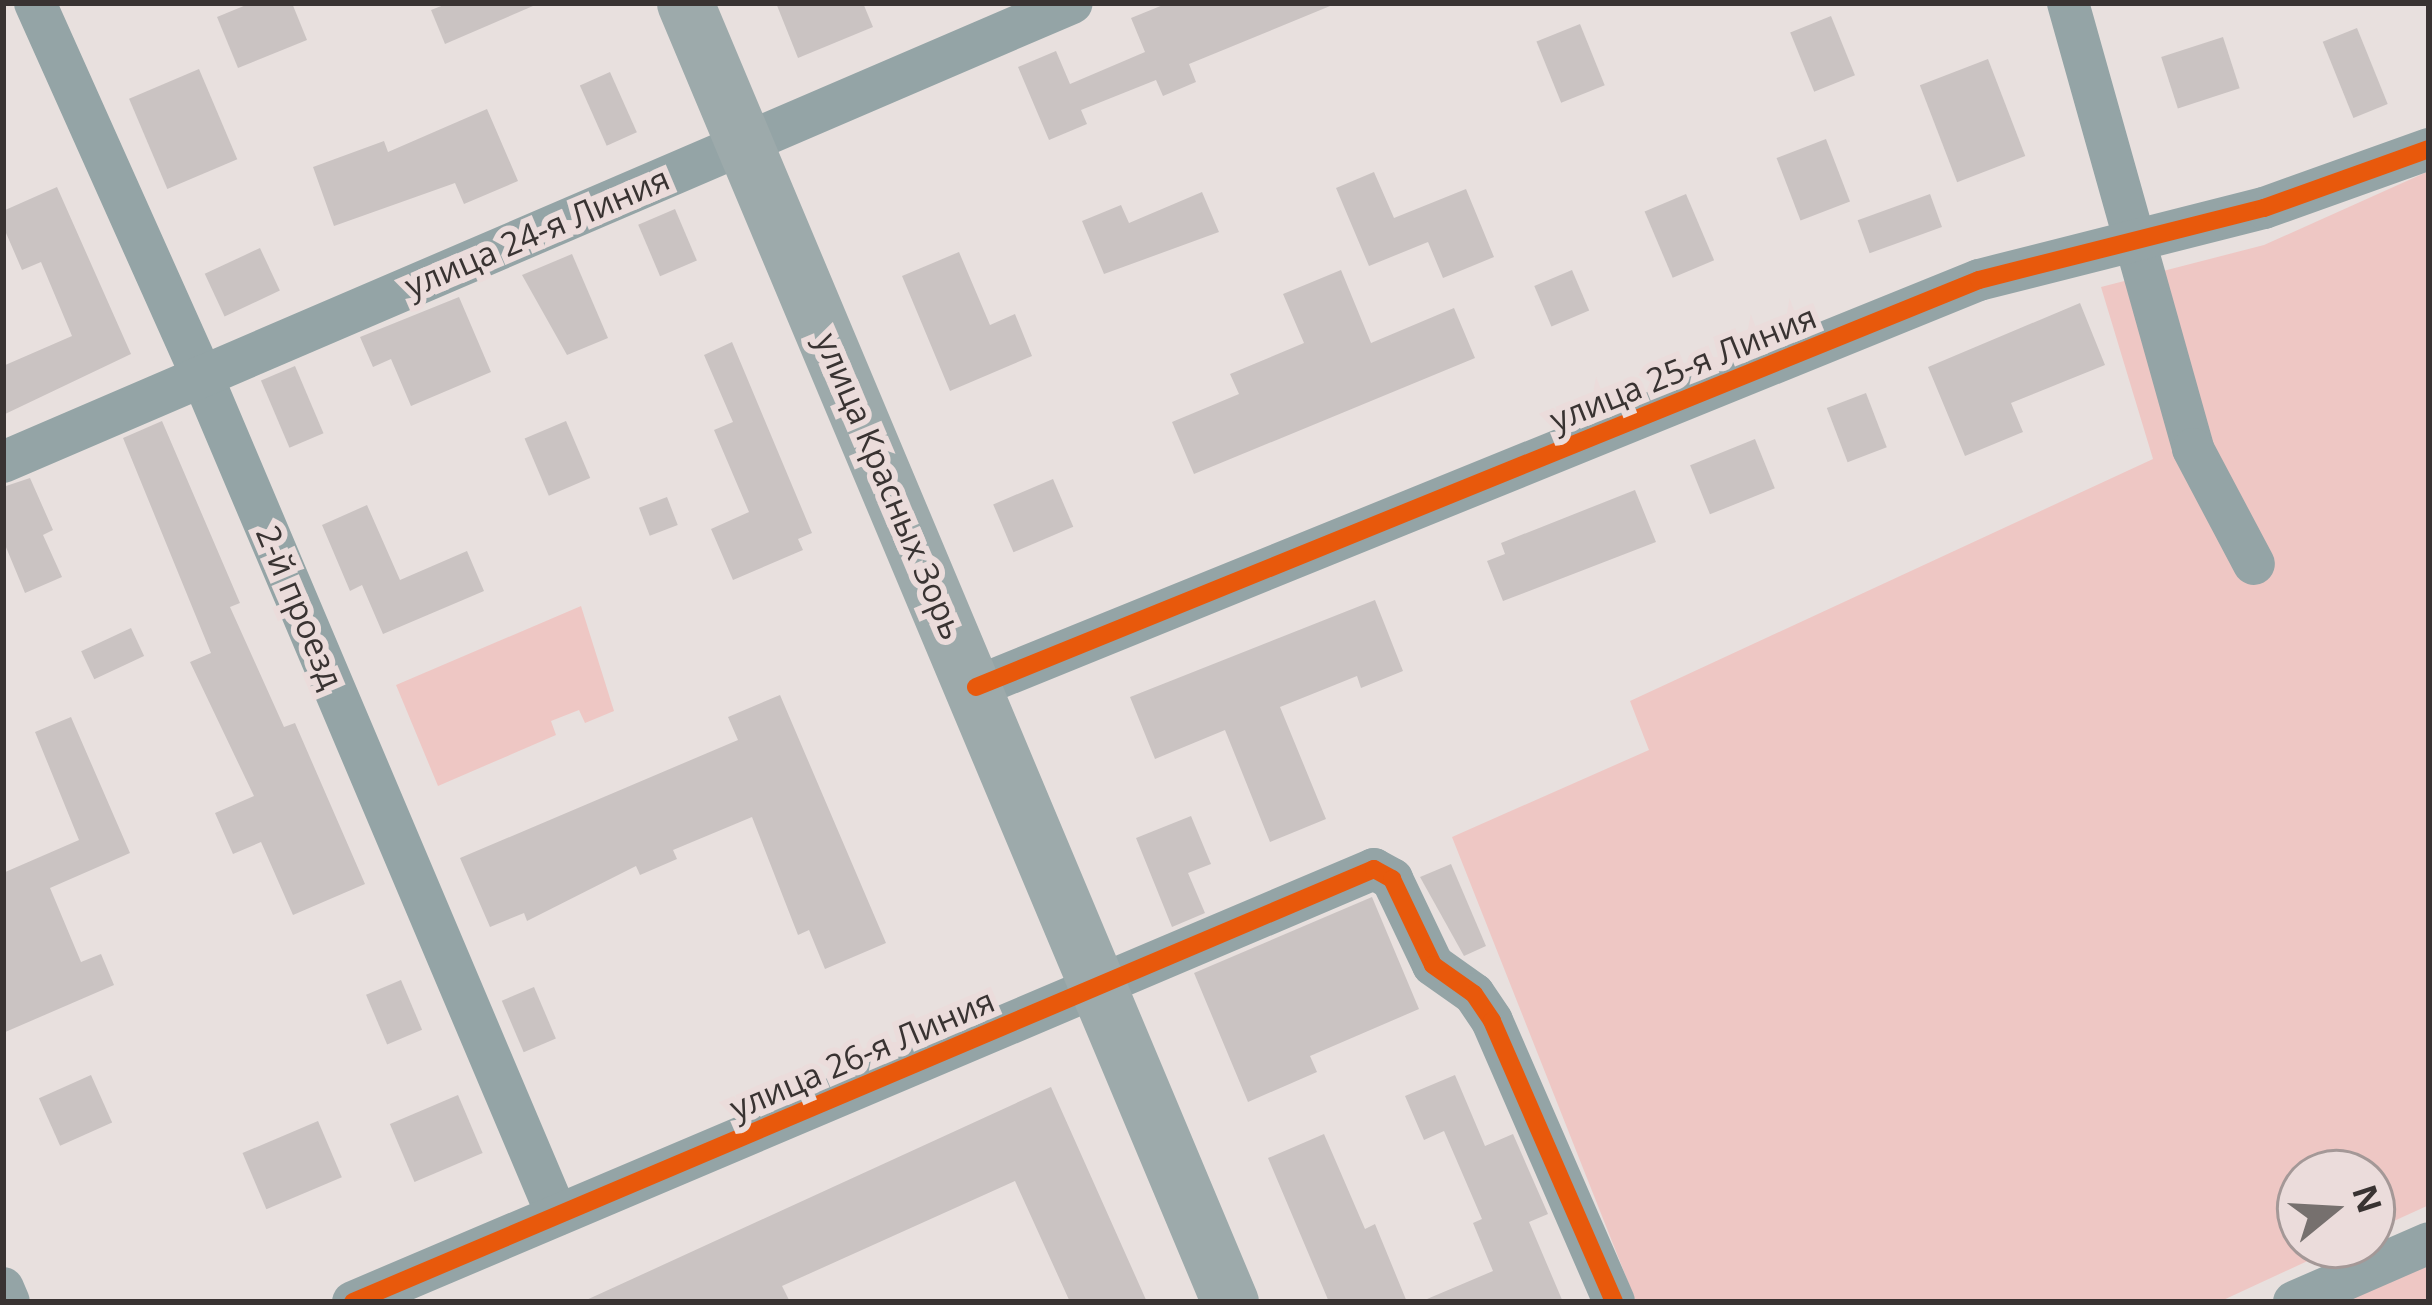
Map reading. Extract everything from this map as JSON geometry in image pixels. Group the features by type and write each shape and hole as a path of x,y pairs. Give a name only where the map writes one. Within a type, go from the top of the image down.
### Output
{"street":[{"name":"2-й проезд","path":"35,3 202,376 557,1215"},
{"name":"улица Красных Зорь","path":"685,3 1102,984 1230,1302"},
{"path":"2068,3 2138,237 2193,449 2254,564"},
{"name":"улица 24-я Линия","path":"3,462 1067,4"},
{"name":"улица 25-я Линия","path":"976,687 1979,280 2264,208 2429,149"},
{"name":"улица 26-я Линия","path":"353,1302 1352,873 1374,869 1392,879 1433,965 1474,994 1492,1021 1614,1302"},
{"path":"2294,1302 2429,1244"},
{"path":"3,1288 9,1302"}],"shaded area":[{"path":"2429,171 2429,1205 2396,1220 2396,1149 2276,1149 2276,1269 2290,1269 2219,1302 1636,1302 1452,837 1649,750 1630,701 2153,459 2101,287 2264,245"},
{"path":"581,606 614,711 585,723 579,710 551,721 556,735 438,786 396,685"},
{"path":"2429,1260 2429,1302 2329,1302"}],"building":[{"path":"251,3 292,3 307,40 238,68 217,17"},
{"path":"449,3 540,3 445,44 431,10"},
{"path":"776,3 863,3 873,27 798,58"},
{"path":"1168,3 1335,4 1189,64 1196,82 1163,96 1156,80 1081,110 1087,124 1049,140 1018,67 1056,51 1070,84 1145,52 1131,18"},
{"path":"1831,16 1855,75 1814,92 1790,32"},
{"path":"1580,24 1605,85 1561,103 1536,42"},
{"path":"2357,28 2388,104 2353,118 2323,42"},
{"path":"2223,37 2240,88 2178,108 2161,57"},
{"path":"1988,59 2025,156 1957,182 1920,85"},
{"path":"199,69 237,159 167,189 129,99"},
{"path":"610,72 637,132 607,146 580,85"},
{"path":"487,109 518,181 464,204 455,183 334,226 313,167 384,141 388,152"},
{"path":"1826,139 1850,202 1801,221 1777,158"},
{"path":"1374,172 1394,218 1466,189 1494,257 1443,278 1428,242 1369,266 1336,188"},
{"path":"57,187 131,354 3,415 3,366 72,336 41,262 22,270 3,226 3,211"},
{"path":"1202,192 1219,232 1104,274 1082,221 1121,205 1129,223"},
{"path":"1686,194 1714,260 1673,278 1645,212"},
{"path":"1930,194 1942,227 1870,253 1858,220"},
{"path":"675,209 697,261 660,276 638,225"},
{"path":"260,248 280,291 225,316 205,274"},
{"path":"959,252 990,325 1015,314 1032,356 950,391 902,276"},
{"path":"572,254 608,338 567,355 522,275"},
{"path":"1341,270 1371,343 1454,308 1475,358 1194,474 1172,422 1239,394 1230,374 1304,343 1283,294"},
{"path":"1572,270 1589,311 1551,327 1534,286"},
{"path":"459,297 491,372 411,406 391,359 373,367 360,337"},
{"path":"2080,303 2105,365 2011,403 2023,432 1965,456 1928,367"},
{"path":"732,342 812,533 798,539 803,550 733,580 711,529 749,512 714,430 733,422 704,355"},
{"path":"295,366 324,433 289,448 261,380"},
{"path":"1866,393 1887,447 1848,462 1827,408"},
{"path":"162,421 240,603 230,607 284,727 295,723 365,884 293,915 261,842 233,854 215,813 254,796 190,662 211,653 123,438"},
{"path":"566,421 590,478 549,496 525,439"},
{"path":"1755,439 1775,488 1710,514 1690,465"},
{"path":"30,478 53,530 43,535 62,577 25,593 3,540 3,487"},
{"path":"1053,479 1073,527 1013,552 993,504"},
{"path":"1635,490 1656,542 1503,601 1487,561 1505,554 1501,543"},
{"path":"667,497 678,525 650,536 639,508"},
{"path":"367,505 400,580 467,551 484,591 383,634 362,585 350,591 322,525"},
{"path":"1375,600 1403,671 1361,688 1357,676 1280,707 1326,819 1270,842 1225,730 1155,759 1130,697"},
{"path":"131,628 144,656 94,679 81,651"},
{"path":"780,695 886,943 825,969 809,930 798,935 752,817 673,850 677,859 640,875 636,866 527,921 524,913 490,927 460,858 738,740 728,717"},
{"path":"71,717 130,853 50,888 81,962 101,954 114,985 3,1033 3,873 79,840 35,732"},
{"path":"1191,816 1211,864 1188,873 1205,913 1172,927 1136,838"},
{"path":"1451,864 1486,946 1464,956 1420,877"},
{"path":"1372,897 1419,1009 1310,1056 1317,1072 1248,1102 1194,973"},
{"path":"401,980 422,1030 387,1045 366,995"},
{"path":"534,987 556,1039 524,1052 502,1001"},
{"path":"91,1075 112,1123 60,1146 39,1098"},
{"path":"1455,1075 1485,1146 1513,1134 1548,1214 1529,1222 1563,1302 1420,1302 1493,1271 1473,1223 1482,1219 1444,1131 1424,1140 1405,1096"},
{"path":"1051,1087 1147,1302 1070,1302 1015,1181 782,1286 790,1302 582,1302"},
{"path":"458,1095 483,1153 414,1182 390,1124"},
{"path":"318,1121 342,1177 266,1209 243,1153"},
{"path":"1324,1134 1365,1229 1375,1224 1407,1302 1329,1302 1268,1158"}],"cycle path":[{"path":"976,687 1979,280 2264,208 2429,149"},
{"path":"353,1302 1374,869 1392,879 1433,965 1474,994 1492,1021 1614,1302"}]}
